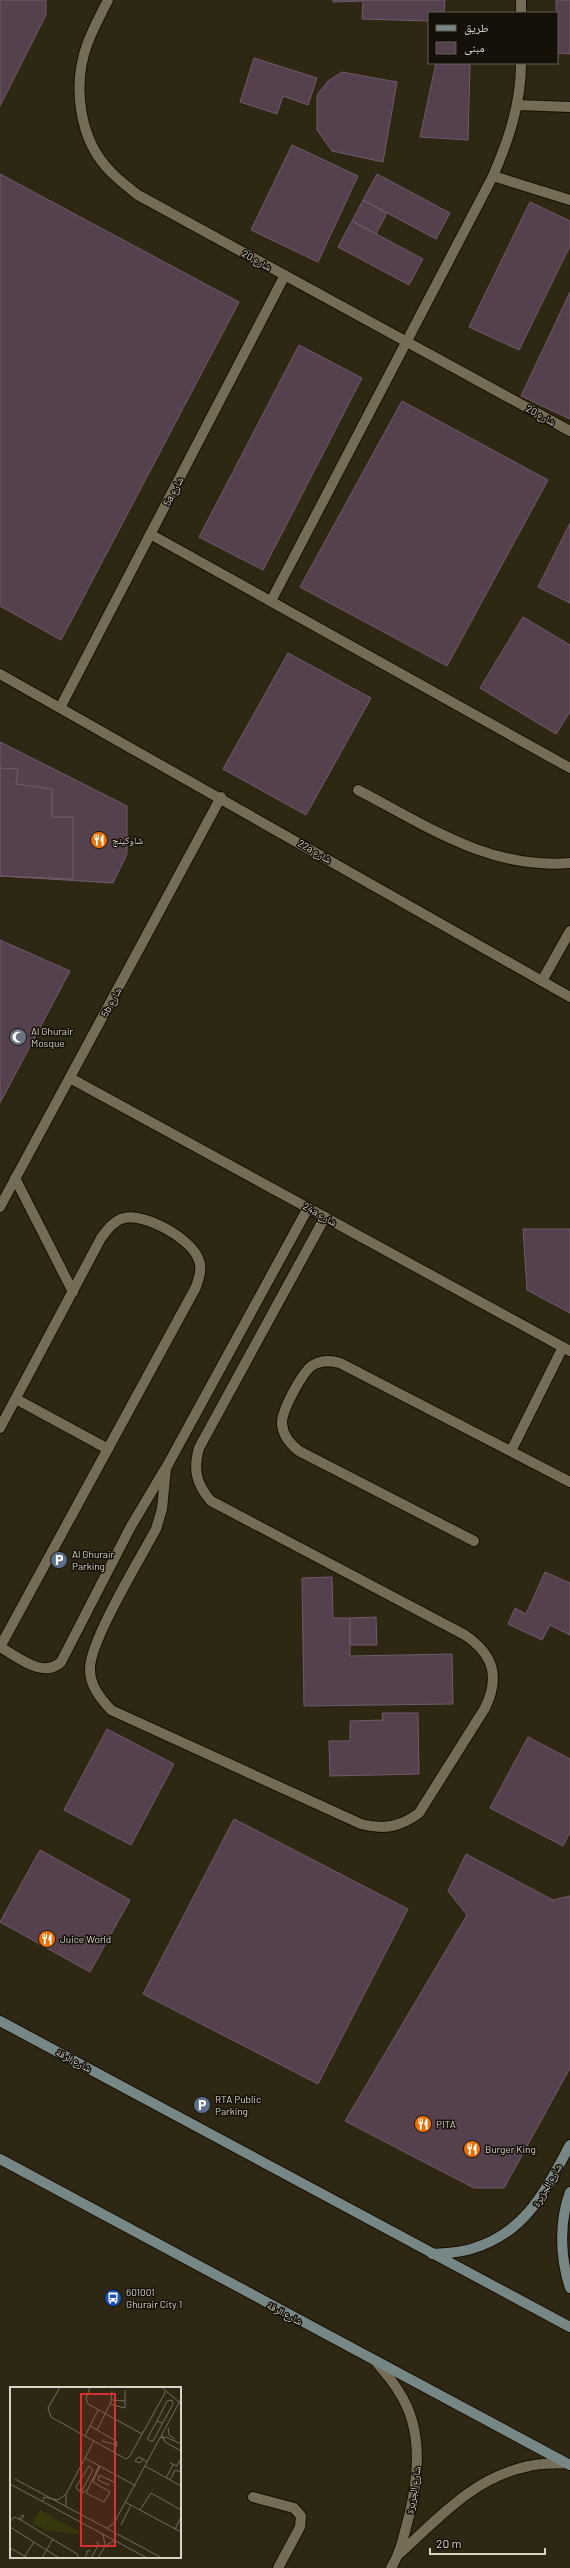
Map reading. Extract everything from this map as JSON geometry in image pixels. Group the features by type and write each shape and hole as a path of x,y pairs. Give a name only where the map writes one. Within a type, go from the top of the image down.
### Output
{"street":[{"name":"شارع 20","path":"108,0 88,42 79,76 80,110 91,144 111,172 138,195 570,431"},
{"path":"521,0 521,12"},
{"path":"271,601 408,342 493,176 508,141 518,105 521,64"},
{"path":"518,105 570,107"},
{"path":"493,176 570,200"},
{"name":"5a شارع","path":"60,706 285,275"},
{"path":"150,534 570,768"},
{"name":"22a شارع","path":"0,674 60,706 570,997"},
{"path":"358,790 484,854 516,862 548,865 570,863"},
{"name":"5b شارع","path":"0,1207 221,798"},
{"path":"542,981 570,930"},
{"name":"24a شارع","path":"70,1078 566,1349"},
{"path":"15,1178 73,1292"},
{"path":"0,1428 101,1238 110,1226 123,1218 138,1218 181,1237 192,1246 199,1259 200,1274 196,1287 0,1647 40,1668 52,1668 61,1662 130,1528 166,1468 308,1208"},
{"path":"166,1468 162,1510 156,1529 91,1656 90,1671 96,1692 111,1710 361,1824 376,1828 392,1828 407,1822 419,1813 429,1801 492,1693 494,1676 489,1659 479,1645 465,1635 211,1501 202,1490 196,1477 195,1462 199,1448 325,1217"},
{"path":"511,1451 566,1349"},
{"path":"474,1541 299,1451 290,1444 284,1435 282,1423 284,1412 305,1373 311,1366 330,1360 340,1363 570,1482"},
{"path":"16,1399 108,1449"},
{"name":"شارع الرقة","path":"0,2021 570,2327"},
{"name":"شارع الجزيرة","path":"432,2254 470,2250 504,2235 532,2211 570,2145"},
{"name":"شارع الرقة","path":"0,2159 377,2363 568,2464"},
{"path":"570,2192 562,2234 564,2272 570,2288"},
{"name":"شارع الجزيرة","path":"377,2363 400,2393 414,2428 418,2465 412,2502 399,2554 391,2568"},
{"name":"شارع الجزيرة","path":"399,2554 464,2494 496,2476 530,2465 568,2464"},
{"path":"253,2497 294,2508 301,2516 300,2527 278,2568"}],"building":[{"path":"0,0 46,0 46,15 0,106"},
{"path":"333,0 445,0 444,12 428,12 428,21 362,19 363,1 333,2"},
{"path":"556,0 570,0 570,54 558,53 558,12 556,12"},
{"path":"254,58 317,78 308,105 283,96 277,114 240,102"},
{"path":"436,64 470,64 468,140 420,137"},
{"path":"342,72 397,82 383,162 332,151 317,130 317,95 328,81"},
{"path":"292,145 358,176 318,262 251,230"},
{"path":"0,174 239,302 61,640 0,606"},
{"path":"377,174 450,213 436,239 363,200"},
{"path":"363,200 387,213 376,234 352,221"},
{"path":"530,202 570,221 570,246 519,350 469,327"},
{"path":"352,221 423,259 409,285 338,247"},
{"path":"570,292 570,419 521,396"},
{"path":"299,345 362,378 263,570 199,537"},
{"path":"402,401 548,480 447,666 300,587"},
{"path":"570,523 570,603 538,587"},
{"path":"523,617 570,645 570,712 556,734 480,688"},
{"path":"288,653 371,698 306,815 223,769"},
{"path":"0,742 127,806 127,854 113,883 0,876"},
{"path":"0,768 18,769 16,784 52,789 52,817 73,817 73,879 0,876"},
{"name":"Al Ghurair Mosque","path":"0,940 70,971 0,1103"},
{"path":"523,1229 570,1229 570,1313 527,1290"},
{"path":"545,1572 570,1583 570,1635 550,1625 542,1640 508,1624 515,1608 526,1614"},
{"path":"332,1577 333,1618 350,1618 350,1656 452,1654 453,1704 304,1706 302,1578"},
{"path":"376,1617 377,1645 350,1645 350,1618"},
{"path":"382,1713 418,1713 419,1774 330,1776 329,1741 350,1741 350,1721 383,1720"},
{"path":"107,1729 174,1764 131,1845 64,1810"},
{"path":"528,1737 570,1759 570,1832 563,1846 490,1808"},
{"path":"234,1819 408,1909 318,2084 143,1994"},
{"path":"40,1850 130,1900 90,1972 0,1922"},
{"path":"466,1854 553,1900 570,1896 570,2068 504,2188 474,2188 345,2121 467,1915 448,1891"}],"place":[{"name":"شاوكينج","path":"99,840"},
{"name":"Al Ghurair Mosque","path":"18,1037"},
{"name":"Al Ghurair Parking","path":"59,1560"},
{"name":"Juice World","path":"47,1939"},
{"name":"RTA Public Parking","path":"202,2105"},
{"name":"PITA","path":"423,2124"},
{"name":"Burger King","path":"472,2149"},
{"name":"601001 Ghurair City 1","path":"113,2298"}]}
